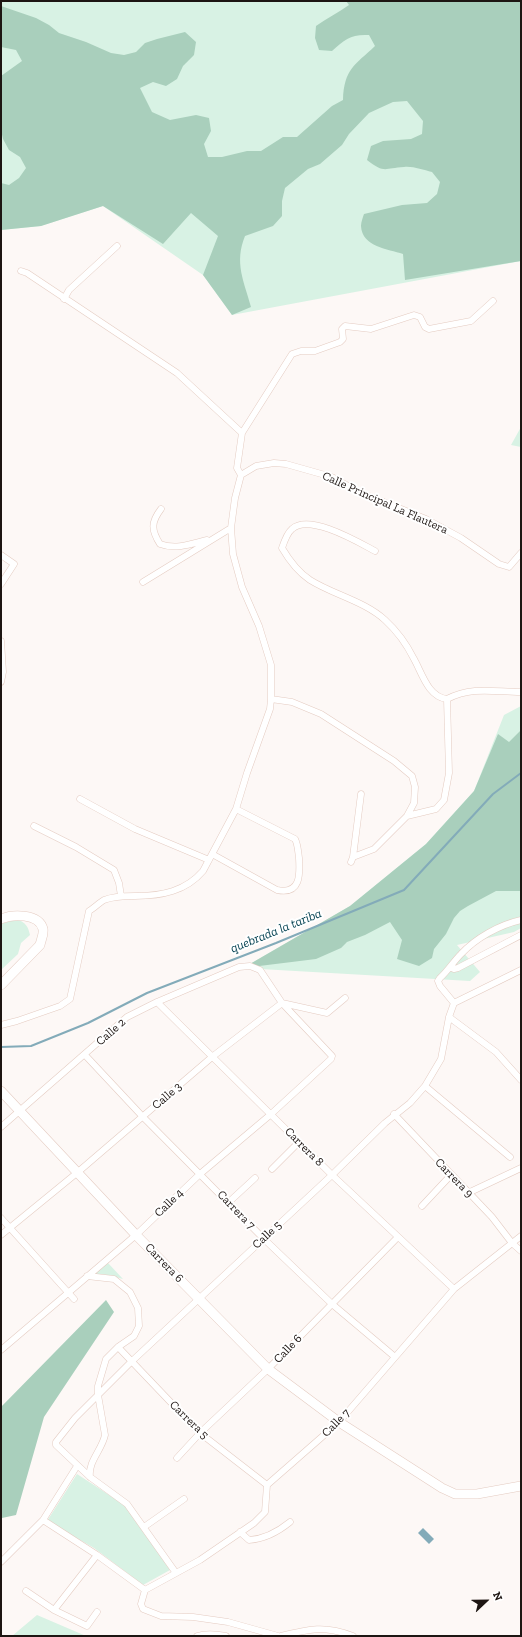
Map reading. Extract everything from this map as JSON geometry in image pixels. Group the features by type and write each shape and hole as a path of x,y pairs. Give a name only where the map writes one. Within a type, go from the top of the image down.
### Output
{"main road":[{"path":"1,919 18,915 38,921 43,929 40,945 1,985"},
{"name":"Carrera 6","path":"1,1090 136,1235 268,1369 339,1422 442,1488 455,1494 477,1494 520,1485"}],"street":[{"path":"64,299 69,290 117,246"},
{"path":"21,271 27,273 177,373 242,432"},
{"path":"1,1025 60,1006 70,999 89,911 104,900 121,896 165,894 196,879 203,871 211,857 236,809 247,772 270,709 271,699 271,665 259,626 242,587 232,554 231,528 235,498 241,475 237,468 242,432 292,354 301,351 315,351 340,342 343,339 342,330 345,326 371,329 414,315 420,317 425,327 429,329 471,321 493,300"},
{"name":"Calle Principal La Flautera","path":"241,475 256,466 274,463 286,464 332,477 359,492 426,519 461,538 499,564 509,567 521,553"},
{"path":"161,509 154,518 153,526 154,536 160,544 168,547 189,545 215,538"},
{"path":"375,551 348,536 314,524 302,524 292,529 282,548 290,561 309,579 358,603 384,620 398,635 414,659 421,676 432,691 442,698 447,699 464,692 480,690 521,692"},
{"path":"143,582 231,528"},
{"path":"1,555 14,564 1,584"},
{"path":"1,641 3,672 1,682"},
{"path":"271,699 292,702 322,714 394,761 412,776 415,787 414,803 407,816 374,849 352,860 361,794"},
{"path":"407,816 436,810 444,800 449,773 447,699"},
{"path":"80,799 135,829 211,857 277,890 290,890 299,880 300,870 298,846 295,839 236,809"},
{"path":"34,826 76,846 114,870 119,883 121,896"},
{"path":"521,920 506,925 480,938 460,955 440,978 439,983 454,1003 521,970"},
{"path":"450,967 454,969 458,968 521,935"},
{"name":"Calle 2","path":"1,1126 85,1055 127,1017 157,1002 239,967 250,966 260,970 282,1003"},
{"path":"282,1003 327,1013 345,998"},
{"name":"Carrera 8","path":"157,1002 332,1175 454,1289"},
{"name":"Calle 4","path":"1,1350 86,1276 136,1235 200,1174 270,1115 331,1059 330,1053 282,1003"},
{"name":"Calle 3","path":"1,1236 212,1057 282,1003"},
{"name":"Calle 5","path":"78,1466 56,1445 56,1442 76,1418 131,1362 332,1175 394,1114 410,1102 425,1086 441,1059 454,1003"},
{"path":"450,1015 496,1052 521,1080"},
{"name":"Carrera 7","path":"85,1055 143,1117 264,1238 332,1304 395,1357"},
{"path":"425,1086 510,1157"},
{"name":"Carrera 9","path":"394,1114 451,1176 492,1217 512,1243 521,1251"},
{"path":"272,1169 299,1142"},
{"path":"468,1193 521,1168"},
{"path":"422,1206 451,1176"},
{"path":"229,1202 255,1178"},
{"path":"1,1218 74,1299"},
{"name":"Calle 7","path":"267,1485 339,1422 454,1289 521,1236"},
{"name":"Calle 6","path":"177,1458 200,1433 268,1369 398,1237"},
{"path":"86,1276 114,1279 130,1292 138,1308 139,1326 134,1336 118,1347 106,1359 98,1386 98,1395 105,1435 104,1441 90,1465 90,1477"},
{"name":"Carrera 5","path":"118,1347 200,1433 267,1485"},
{"path":"1,1562 43,1520 78,1466 90,1477 127,1504 176,1572"},
{"path":"267,1485 265,1512 254,1523 200,1560 145,1590 141,1604 143,1608 146,1611 161,1616 193,1617 228,1622 280,1636 313,1628 339,1630 353,1636"},
{"path":"144,1527 184,1499"},
{"path":"43,1520 97,1555 145,1590"},
{"path":"240,1532 249,1540 258,1539 290,1522"},
{"path":"54,1610 97,1555"},
{"path":"26,1591 54,1610 87,1626 97,1612"},
{"path":"197,1636 209,1634 226,1636"}],"green space":[{"path":"1,1 521,1 521,261 232,315 203,275 103,206 41,226 1,230"},
{"path":"346,1 521,1 521,261 405,280 403,254 377,246 366,239 362,233 361,226 364,214 402,205 427,203 437,194 440,182 432,172 407,167 381,169 367,160 371,146 383,141 411,139 422,134 423,121 407,101 393,102 369,113 349,134 342,145 320,164 308,169 285,188 282,201 282,216 273,226 245,236 240,255 240,263 243,280 251,307 232,315 203,275 218,236 191,213 163,244 103,206 41,226 1,230 1,183 9,185 19,178 26,168 20,157 9,150 3,139 1,130 1,76 22,61 16,50 1,47 1,6 36,18 49,25 59,33 86,42 111,53 124,55 136,52 145,43 185,32 196,42 194,55 183,66 177,79 166,86 153,82 140,88 152,112 170,120 196,115 209,118 211,131 204,144 208,157 222,157 247,151 261,151 283,137 297,137 332,106 343,100 348,74 356,63 375,46 369,35 357,35 341,43 332,51 319,50 315,38 316,26 349,5"},
{"path":"521,427 521,447 511,445"},
{"path":"521,706 521,928 514,932 457,945 480,972 470,981 243,968 350,906 426,844 474,791 504,715"},
{"path":"521,730 521,891 496,891 460,911 454,918 446,934 434,949 432,958 419,966 397,959 402,940 390,922 365,935 347,942 341,948 316,959 243,968 350,906 426,844 474,791 498,734 509,742"},
{"path":"17,919 26,925 30,935 21,943 18,954 1,970 1,924"},
{"path":"108,1263 123,1279 108,1275 94,1274"},
{"path":"106,1300 114,1312 44,1417 16,1515 2,1518 1,1407"},
{"path":"77,1474 126,1506 170,1570 143,1585 94,1548 47,1521"},
{"path":"37,1615 86,1636 12,1636"}],"water":[{"path":"423,1528 434,1539 429,1544 418,1533"}],"waterway":[{"name":"quebrada la tariba","path":"1,1047 31,1046 88,1023 147,993 276,943 404,890 493,794 521,773"}]}
